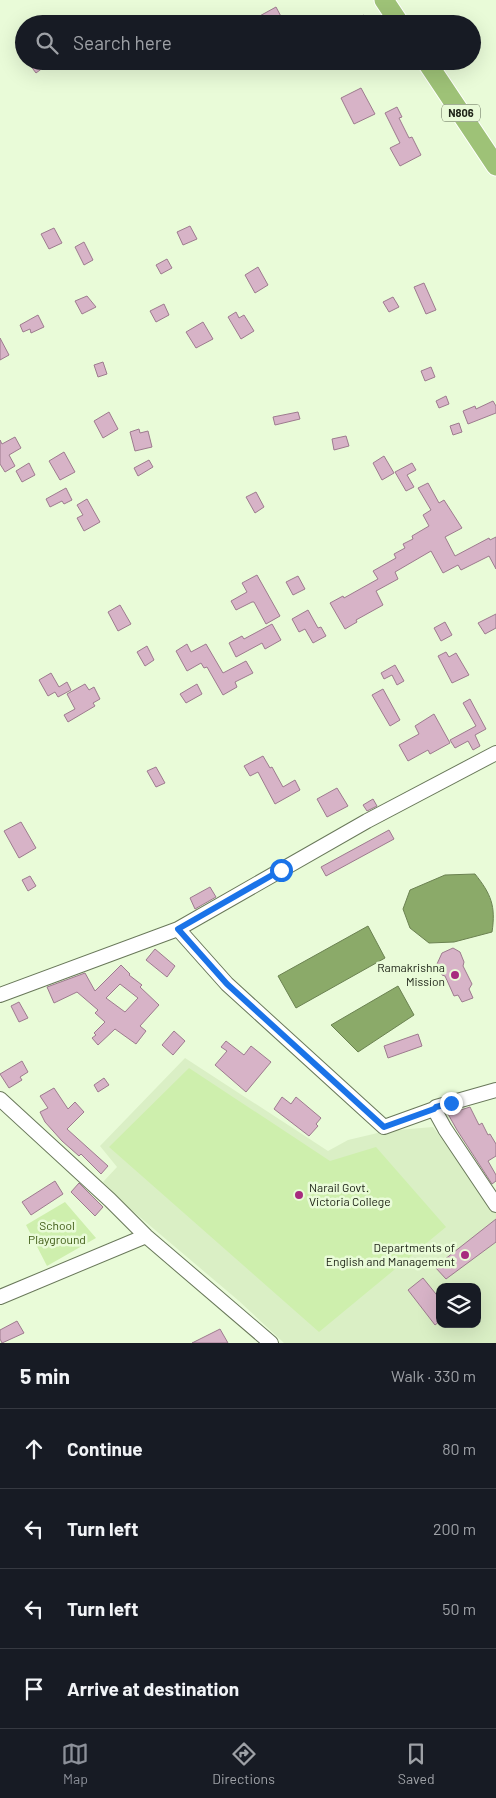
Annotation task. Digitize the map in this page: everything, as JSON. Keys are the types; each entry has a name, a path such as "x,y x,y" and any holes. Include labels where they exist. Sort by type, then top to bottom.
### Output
{"highway":[{"path":"384,0 394,15"},
{"name":"N806","path":"432,70 496,166"}],"street":[{"path":"0,995 178,929 367,821 496,753"},
{"path":"178,929 227,984 384,1127 436,1107 496,1090"},
{"path":"0,1099 110,1200 146,1236 271,1343"},
{"path":"434,1109 496,1205"},
{"path":"0,1297 146,1236"}],"shaded area":[{"path":"475,874 485,888 493,907 492,932 454,942 429,943 410,928 403,909 410,890 445,875"},
{"path":"368,926 385,958 296,1008 278,976"},
{"path":"398,986 414,1015 358,1052 331,1025"},
{"name":"Narail Govt. Victoria College","path":"185,1058 328,1151 348,1140 386,1131 433,1127 496,1213 496,1343 284,1343 239,1301 128,1207 103,1182 117,1167 100,1146"}],"green space":[{"path":"189,1068 330,1161 376,1147 446,1227 319,1332 109,1147"},
{"name":"School Playground","path":"65,1202 96,1238 47,1266 26,1225"}],"building":[{"path":"276,7 280,15 261,15"},
{"path":"361,88 375,114 354,124 341,98"},
{"path":"397,107 402,117 399,118 409,138 412,137 421,155 400,166 390,148 400,143 385,113"},
{"path":"190,226 197,239 183,245 177,232"},
{"path":"54,228 62,243 49,249 41,234"},
{"path":"84,242 93,260 84,265 75,247"},
{"path":"167,259 172,268 161,274 156,265"},
{"path":"258,267 268,285 255,293 245,275"},
{"path":"424,283 436,310 426,314 414,287"},
{"path":"87,296 96,307 82,314 75,301"},
{"path":"393,297 399,307 389,312 383,302"},
{"path":"164,304 169,315 156,322 150,311"},
{"path":"236,312 239,318 244,315 254,331 241,339 228,317"},
{"path":"38,315 44,327 31,333 30,329 23,332 20,325"},
{"path":"203,322 213,339 196,348 186,332"},
{"path":"0,338 9,355 0,360"},
{"path":"103,362 107,374 98,377 94,365"},
{"path":"431,367 435,377 425,381 421,371"},
{"path":"446,396 449,404 439,408 436,401"},
{"path":"493,401 496,406 496,413 468,424 463,411 475,406 476,409"},
{"path":"109,412 118,429 103,438 94,421"},
{"path":"298,412 300,419 275,425 273,417"},
{"path":"459,423 462,432 453,435 450,426"},
{"path":"139,429 140,433 148,431 152,447 135,451 130,432"},
{"path":"346,436 349,446 334,450 332,439"},
{"path":"15,437 21,448 9,455 15,466 5,472 0,464 0,440 2,444"},
{"path":"64,452 75,472 60,480 49,461"},
{"path":"384,456 394,473 382,480 373,463"},
{"path":"149,460 153,467 138,476 134,468"},
{"path":"29,463 35,475 22,482 16,471"},
{"path":"412,463 416,470 407,475 414,487 406,491 395,472"},
{"path":"428,483 439,503 444,500 462,528 445,537 455,556 489,538 490,540 496,537 496,569 489,556 461,570 458,565 443,573 431,551 395,572 398,579 376,591 383,605 356,620 357,622 345,629 330,603 343,596 344,598 378,579 373,571 396,558 394,554 405,548 403,544 413,539 412,536 429,526 423,515 431,510 418,488"},
{"path":"66,488 72,500 64,504 62,501 50,507 46,499"},
{"path":"256,492 264,507 255,513 246,497"},
{"path":"87,499 100,522 84,531 77,518 83,515 77,505"},
{"path":"257,575 280,616 266,624 254,602 236,610 231,601 247,592 242,583"},
{"path":"298,576 305,589 293,595 286,582"},
{"path":"120,605 131,624 118,631 108,612"},
{"path":"308,610 318,628 321,627 326,636 313,643 305,629 299,632 292,619"},
{"path":"496,614 496,628 485,634 478,623"},
{"path":"445,622 452,635 441,641 434,628"},
{"path":"272,624 281,640 265,649 262,643 236,657 229,643 242,636 244,639"},
{"path":"187,644 191,652 206,644 223,673 246,661 253,673 235,682 237,687 223,695 207,667 204,668 201,663 187,671 176,651"},
{"path":"147,646 154,660 145,666 137,652"},
{"path":"446,652 449,657 456,653 469,675 452,683 438,656"},
{"path":"395,665 404,681 397,685 392,675 384,679 381,673"},
{"path":"51,673 59,687 67,682 71,690 58,697 55,692 48,696 39,680"},
{"path":"85,684 89,690 94,687 100,699 93,703 95,706 68,722 64,715 75,709 67,694"},
{"path":"197,684 202,694 186,703 180,694"},
{"path":"383,689 400,720 390,726 372,695"},
{"path":"470,699 486,729 475,735 480,746 473,750 468,741 455,748 450,740 476,726 463,703"},
{"path":"434,714 450,743 430,754 428,750 408,761 399,745 419,734 415,726"},
{"path":"263,756 270,768 272,767 283,787 295,780 300,790 275,804 258,772 250,776 244,766"},
{"path":"156,767 165,783 156,787 147,771"},
{"path":"337,788 348,806 327,817 317,799"},
{"path":"373,799 377,806 367,811 363,805"},
{"path":"21,822 36,848 19,858 4,831"},
{"path":"389,830 394,839 326,876 321,867"},
{"path":"30,876 36,886 28,891 22,880"},
{"path":"210,887 216,897 195,909 190,898"},
{"name":"Ramakrishna Mission","path":"453,948 460,952 464,962 463,966 472,984 469,989 473,998 462,1002 458,995 454,996 437,964 442,953"},
{"path":"155,949 175,966 167,977 146,960"},
{"path":"121,965 159,1005 140,1026 146,1031 136,1044 115,1029 98,1045 92,1038 96,1035 94,1033 105,1022 95,1013 98,1010 77,992 54,1003 47,987 85,973 95,991","holes":["120,984 138,998 125,1012 106,998"]},
{"path":"19,1002 28,1018 19,1022 11,1006"},
{"path":"174,1031 185,1041 173,1055 162,1045"},
{"path":"418,1034 422,1046 388,1058 384,1046"},
{"path":"226,1041 244,1055 251,1046 271,1062 246,1092 215,1065 227,1051 221,1047"},
{"path":"22,1061 28,1072 20,1077 22,1080 9,1088 0,1074"},
{"path":"104,1078 109,1085 98,1092 94,1085"},
{"path":"54,1088 68,1109 75,1102 84,1112 67,1129 108,1166 101,1174 81,1154 79,1156 62,1141 45,1122 40,1112 48,1108 40,1096"},
{"path":"282,1097 291,1104 296,1097 321,1118 316,1124 318,1126 309,1136 274,1109"},
{"path":"470,1107 479,1125 482,1123 488,1135 490,1134 496,1144 496,1156 488,1161 496,1175 496,1181 492,1184 448,1114"},
{"path":"55,1181 63,1194 31,1215 22,1202"},
{"path":"79,1183 103,1207 95,1216 71,1192"},
{"name":"Departments of English and Management","path":"496,1219 496,1242 446,1279 435,1267"},
{"path":"423,1278 436,1294 435,1325 408,1290"},
{"path":"17,1321 24,1333 2,1343 0,1330"},
{"path":"220,1329 228,1343 192,1343"}],"place":[{"name":"Ramakrishna Mission","path":"455,975"},
{"name":"Narail Govt. Victoria College","path":"299,1195"},
{"name":"Departments of English and Management","path":"465,1255"}],"route":[{"path":"281,870 178,929 227,984 384,1127 451,1103"}]}
